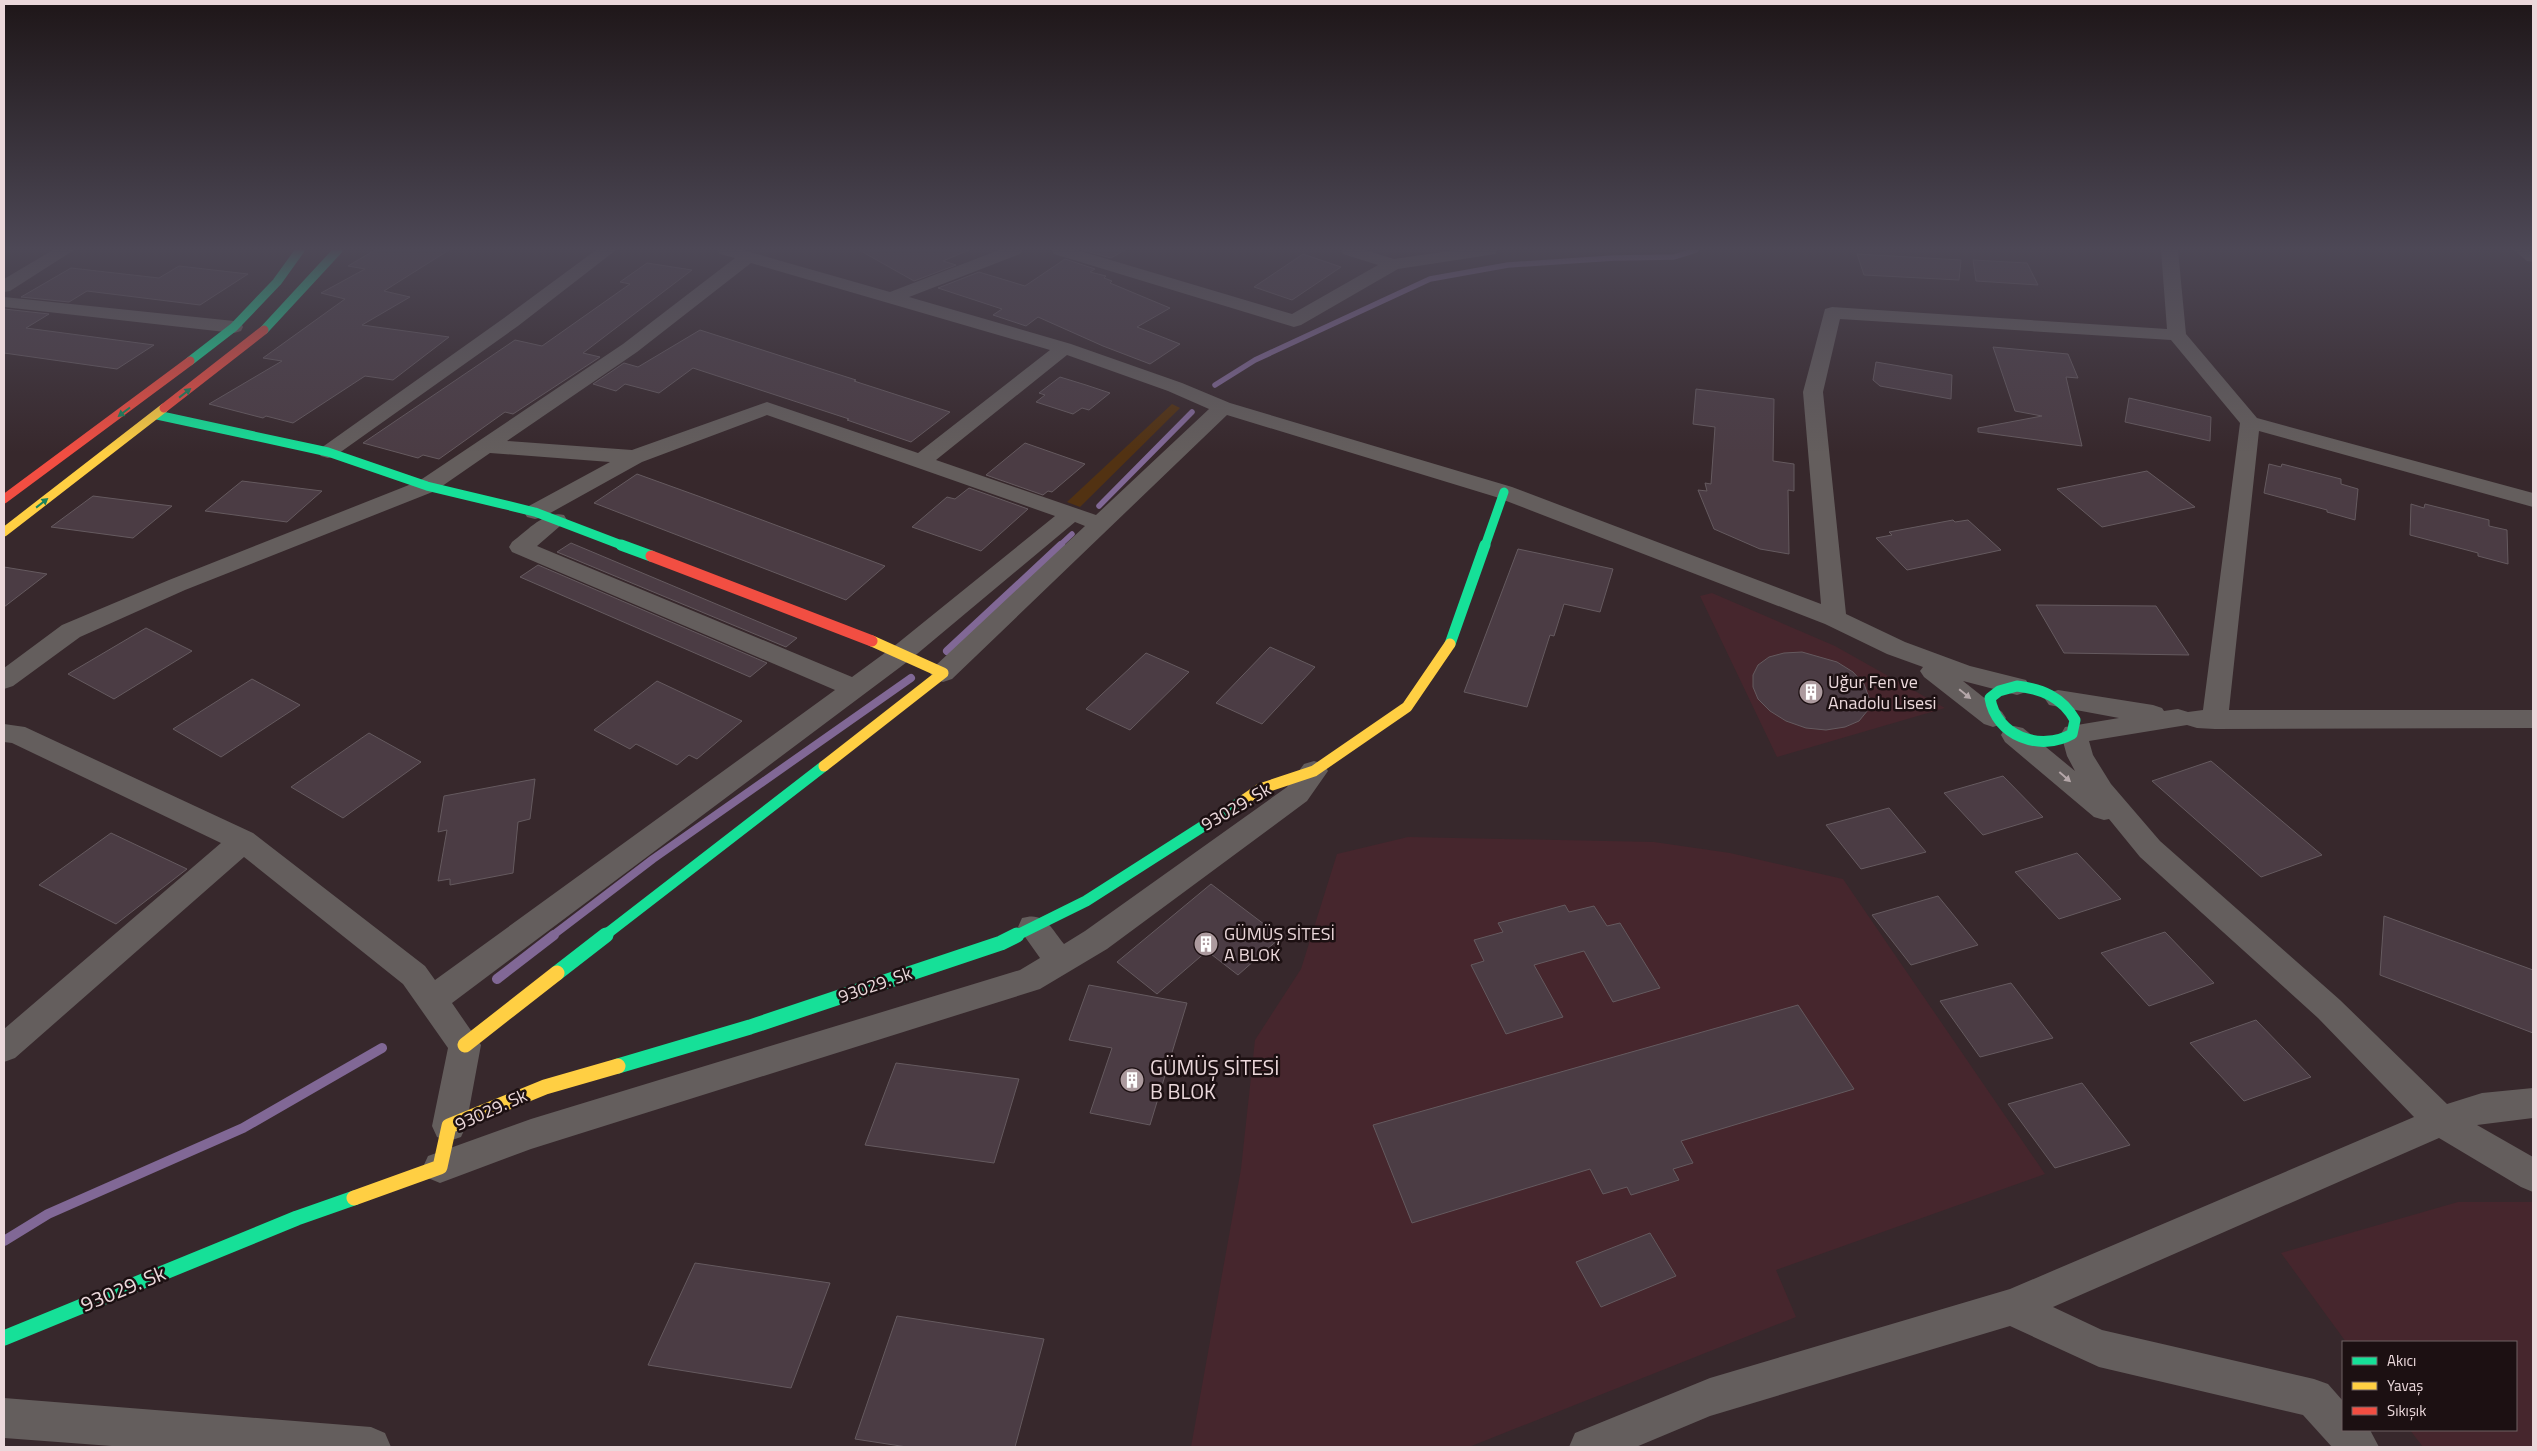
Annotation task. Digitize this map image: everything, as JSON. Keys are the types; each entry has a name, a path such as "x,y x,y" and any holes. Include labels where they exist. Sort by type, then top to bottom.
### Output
{"street":[{"path":"149,318 234,327"},
{"path":"4,499 125,411 234,327 243,318"},
{"path":"4,532 266,329 276,318"},
{"path":"328,452 517,318"},
{"path":"4,680 72,631 177,585 428,486 630,348 669,318"},
{"path":"959,318 1064,348 1175,387 1223,407 1504,492 1834,618 1896,648 1964,673 2031,688 2058,699 2178,718 2215,720 2533,719"},
{"path":"1283,318 1294,321 1300,318"},
{"path":"1831,318 1813,392 1834,618"},
{"path":"1906,318 2177,335"},
{"path":"2175,318 2177,335 2250,422 2532,505"},
{"path":"920,462 1064,348"},
{"path":"449,1126 464,1044 943,673 1223,407"},
{"path":"855,688 520,548 546,516 634,457 767,408 1101,524"},
{"path":"156,415 328,452 428,486 546,516 902,653 943,673"},
{"path":"2215,720 2250,422"},
{"path":"486,446 634,457"},
{"name":"93029. Sk","path":"440,1167 449,1126 545,1087 750,1027 1001,943 1086,901 1260,789 1314,771 1407,707 1454,639 1504,492"},
{"path":"432,1000 902,653 1071,514"},
{"path":"1896,648 1940,675 2150,849 2329,1009 2441,1121 2533,1176"},
{"path":"1993,718 1989,708 1989,700 1995,692 2016,686"},
{"path":"2058,699 2074,716 2076,725 2074,734 2080,756 2101,791 2150,849"},
{"path":"2014,735 2043,743 2056,743 2067,740 2074,734 2178,718"},
{"path":"4,733 16,734 243,841 414,975 464,1044"},
{"name":"93029. Sk","path":"4,1338 297,1218 531,1134 1029,980 1096,940 1297,794 1314,771"},
{"path":"4,1048 243,841"},
{"path":"1033,927 1060,961"},
{"path":"750,1027 755,1064"},
{"path":"1589,1447 1710,1397 2011,1307 2441,1121 2482,1108 2533,1103"},
{"path":"2011,1307 2099,1348 2314,1398 2342,1428"},
{"path":"4,1418 352,1447"},
{"path":"2344,1431 2359,1447"}],"shaded area":[{"path":"1172,404 1180,408 1080,507 1067,502"},
{"path":"1712,593 1835,646 1945,708 1777,757 1700,596"},
{"path":"1408,837 1654,842 1730,853 1843,879 2045,1174 1776,1270 1796,1317 1469,1447 1191,1447 1241,1169 1255,1040 1301,969 1337,854"},
{"path":"2458,1202 2533,1202 2533,1447 2423,1447 2411,1431 2517,1431 2517,1341 2345,1341 2281,1253"}],"building":[{"path":"4,318 43,318 26,328 154,345 117,369 4,353"},
{"path":"319,318 374,318 362,325 449,337 393,380 365,376 293,423 266,416 263,418 209,404 282,361 263,358"},
{"path":"582,318 629,318 583,353 600,357 513,414 505,412 439,459 423,455 418,458 363,443 515,340 542,346"},
{"path":"1001,318 1037,318 1026,326"},
{"path":"1040,318 1153,318 1137,327 1180,344 1150,364 1103,346"},
{"path":"700,330 950,412 911,442 847,420 849,419 693,368 659,393 625,384 616,391 593,384 624,363 638,367"},
{"path":"1993,347 2068,354 2078,378 2066,377 2082,446 1978,432 1978,428 2042,416 2015,411"},
{"path":"1876,362 1952,375 1951,399 1880,386 1873,380"},
{"path":"1060,377 1110,393 1089,410 1082,408 1073,414 1036,402 1045,395 1039,393"},
{"path":"1696,389 1774,399 1773,461 1794,464 1794,491 1788,490 1789,554 1760,549 1714,529 1698,490 1707,491 1705,483 1711,484 1715,427 1693,424"},
{"path":"2129,398 2211,417 2210,441 2125,422"},
{"path":"1025,443 1085,464 1052,492 1048,491 1043,495 986,475"},
{"path":"2269,464 2281,467 2282,464 2341,479 2341,484 2358,489 2355,520 2327,512 2327,510 2264,493"},
{"path":"2147,471 2195,507 2102,527 2057,489"},
{"path":"637,474 885,566 846,600 594,503"},
{"path":"242,481 322,491 287,522 205,511"},
{"path":"969,488 1028,509 981,551 912,527 947,497 955,499"},
{"path":"93,496 172,506 133,538 51,527"},
{"path":"2411,504 2424,508 2425,504 2489,520 2489,526 2507,530 2508,564 2478,556 2478,553 2410,535"},
{"path":"1953,520 1955,522 1968,520 2001,550 1907,570 1876,538 1892,535 1889,532"},
{"path":"571,543 797,638 786,647 557,552"},
{"path":"1518,549 1613,569 1600,612 1564,604 1554,636 1550,635 1527,707 1464,692"},
{"path":"538,565 767,663 750,677 520,577"},
{"path":"4,567 47,574 4,607"},
{"path":"2036,605 2156,606 2189,655 2064,653"},
{"path":"146,628 192,651 114,699 68,674"},
{"path":"1270,647 1315,667 1262,724 1216,703"},
{"name":"Uğur Fen ve Anadolu Lisesi","path":"1802,652 1837,662 1853,672 1864,684 1869,698 1868,710 1859,721 1845,727 1826,730 1806,728 1786,721 1770,711 1758,699 1753,687 1753,675 1758,665 1769,657 1784,653"},
{"path":"1146,653 1189,672 1130,730 1086,709"},
{"path":"252,679 300,705 221,757 173,729"},
{"path":"657,681 742,721 697,759 689,755 677,765 636,744 630,749 594,730"},
{"path":"369,733 421,762 343,818 291,787"},
{"path":"2211,761 2322,855 2261,877 2152,781"},
{"path":"2003,776 2043,817 1983,835 1944,793"},
{"path":"535,779 530,819 518,822 513,873 450,885 450,879 438,881 447,830 438,832 444,796"},
{"path":"1889,808 1926,852 1861,869 1826,825"},
{"path":"111,833 187,869 116,924 39,885"},
{"path":"2077,853 2121,899 2059,919 2015,872"},
{"name":"GÜMÜŞ SİTESİ A BLOK","path":"1211,884 1281,937 1238,975 1207,951 1157,994 1117,962"},
{"path":"1938,896 1978,945 1911,965 1872,915"},
{"path":"1565,905 1569,912 1594,906 1607,926 1620,923 1660,988 1613,1002 1584,951 1534,965 1563,1017 1506,1034 1471,965 1484,961 1474,940 1503,932 1498,923"},
{"path":"2384,916 2533,970 2533,1033 2380,975"},
{"path":"2165,932 2214,983 2149,1006 2101,953"},
{"path":"2011,983 2053,1038 1980,1057 1940,1001"},
{"name":"GÜMÜŞ SİTESİ B BLOK","path":"1089,985 1187,1003 1150,1125 1090,1113 1112,1048 1069,1040"},
{"path":"1798,1005 1854,1089 1681,1141 1693,1163 1673,1169 1679,1180 1631,1195 1627,1187 1603,1194 1590,1169 1412,1223 1373,1125"},
{"path":"2256,1020 2311,1077 2244,1101 2190,1043"},
{"path":"896,1063 1019,1079 994,1163 865,1145"},
{"path":"2082,1083 2130,1145 2055,1168 2008,1104"},
{"path":"1650,1233 1676,1276 1601,1307 1576,1262"},
{"path":"695,1263 830,1283 791,1388 648,1365"},
{"path":"897,1316 1044,1339 1015,1447 907,1447 855,1439"}],"waterway":[{"path":"1215,385 1255,360 1346,318"},
{"path":"1099,506 1192,412"},
{"path":"1059,546 1072,534"},
{"path":"947,651 1061,545"},
{"path":"552,936 653,859 911,678"},
{"path":"497,979 554,935"},
{"path":"4,1241 48,1214 243,1128 382,1048"}],"traffic: fast":[{"path":"190,361 234,327 243,318"},
{"path":"264,330 275,318"},
{"path":"157,415 328,452 427,486 535,512 651,556"},
{"path":"1450,644 1504,492"},
{"path":"2017,686 2035,689 2051,695 2065,705 2075,720 2072,734 2061,740 2048,742 2035,741 2008,731 1998,722 1992,711 1990,698 1999,691 2017,686"},
{"path":"557,973 824,766"},
{"path":"618,1066 750,1027 1001,943 1086,901 1244,800"},
{"path":"4,1338 297,1218 354,1198"}],"traffic: slow":[{"path":"4,532 164,408"},
{"path":"824,766 943,673 872,641"},
{"path":"1244,800 1260,789 1314,771 1407,707 1450,644"},
{"path":"465,1045 557,973"},
{"path":"354,1198 440,1167 449,1126 545,1087 618,1066"}],"traffic: jam":[{"path":"164,408 264,330"},
{"path":"4,499 190,361"},
{"path":"651,556 872,641"}],"place":[{"name":"Uğur Fen ve Anadolu Lisesi","path":"1811,692"},
{"name":"GÜMÜŞ SİTESİ A BLOK","path":"1206,944"},
{"name":"GÜMÜŞ SİTESİ B BLOK","path":"1132,1080"}]}
